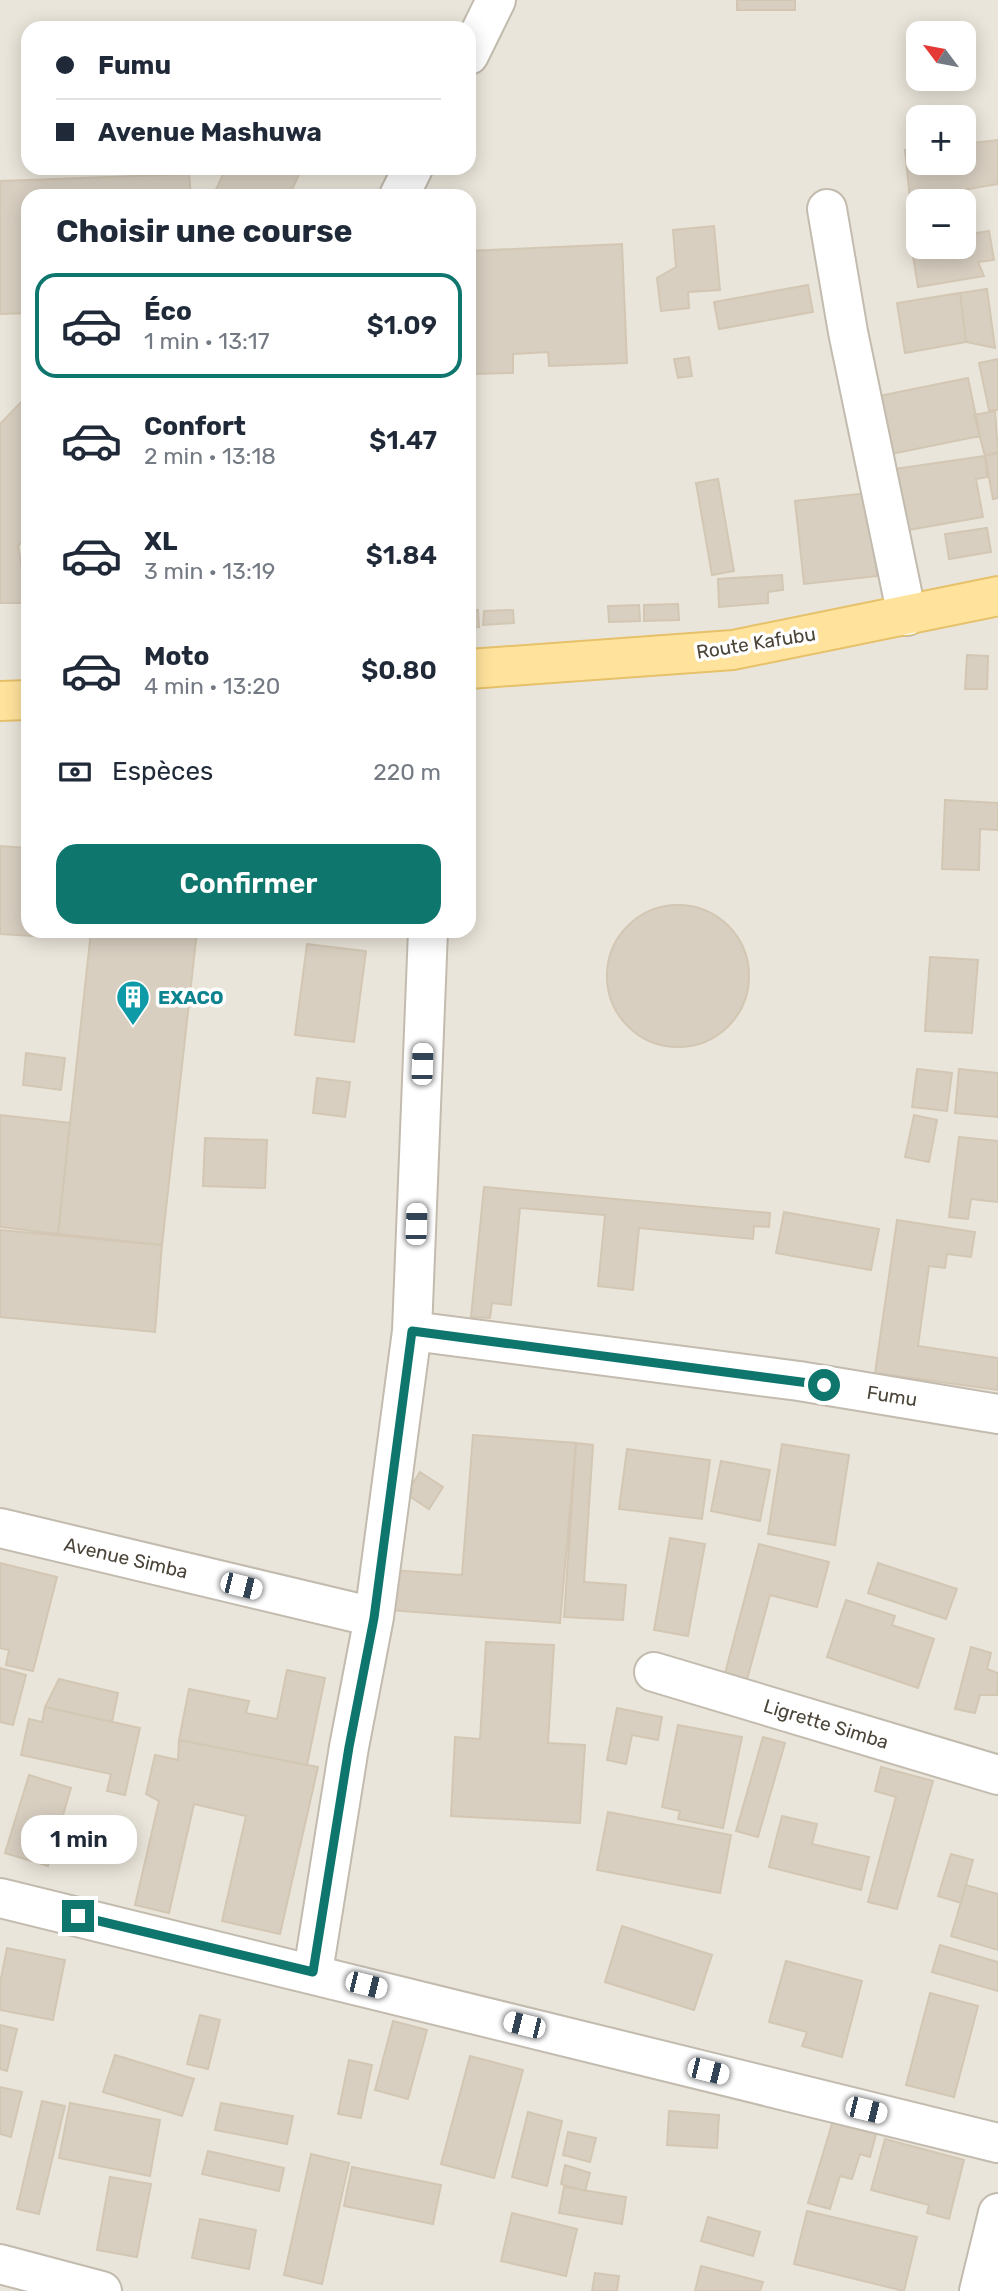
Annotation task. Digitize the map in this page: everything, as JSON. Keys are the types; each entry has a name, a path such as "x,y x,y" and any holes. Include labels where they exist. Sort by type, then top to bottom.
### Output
{"main road":[{"name":"Route Kafubu","path":"476,668 733,650 998,596"},
{"path":"0,701 21,700"}],"street":[{"path":"476,41 496,0"},
{"path":"828,209 848,332 907,616"},
{"path":"313,1972 349,1747 374,1618 412,1331 428,938"},
{"name":"Fumu","path":"412,1331 799,1381 998,1414"},
{"name":"Avenue Simba","path":"0,1528 374,1618"},
{"name":"Ligrette Simba","path":"654,1672 998,1775"},
{"path":"0,1898 313,1972 998,2143"},
{"path":"979,2291 998,2213"},
{"path":"0,2264 102,2291"}],"shaded area":[{"path":"0,0 998,0 998,2291 0,2291"}],"building":[{"path":"737,0 795,0 795,10 737,10"},
{"path":"998,140 998,184 969,189 909,189 908,175 976,175 976,143"},
{"path":"189,175 190,189 21,189 21,313 0,314 0,181"},
{"path":"223,175 299,175 292,189 216,189"},
{"path":"714,226 720,290 688,292 689,308 661,311 657,278 676,267 673,230"},
{"path":"989,231 994,260 978,262 984,276 918,287 913,259 976,259 976,233"},
{"path":"622,244 627,363 549,366 548,352 513,354 513,373 476,374 476,251"},
{"path":"808,285 813,312 719,329 714,302"},
{"path":"987,289 995,348 966,342 960,293"},
{"path":"960,293 966,342 905,353 897,303"},
{"path":"689,357 692,376 678,378 674,359"},
{"path":"998,359 998,410 989,410 979,363"},
{"path":"968,378 980,436 886,455 874,397"},
{"path":"21,402 21,543 18,546 21,603 0,603 0,424"},
{"path":"995,411 998,452 985,456 974,415"},
{"path":"998,453 998,498 993,499 985,456"},
{"path":"985,456 987,477 976,479 983,517 897,532 887,470"},
{"path":"718,479 734,571 712,575 696,483"},
{"path":"868,493 877,576 804,584 795,501"},
{"path":"987,528 991,552 949,559 945,534"},
{"path":"782,575 783,590 768,592 768,603 719,607 718,579"},
{"path":"678,604 679,620 644,621 644,605"},
{"path":"639,605 640,621 609,622 608,606"},
{"path":"476,610 478,610 479,627 476,627"},
{"path":"513,610 514,623 483,625 484,611"},
{"path":"967,655 988,656 987,689 965,689"},
{"path":"945,800 998,803 998,830 980,829 979,870 942,869"},
{"path":"0,846 21,848 21,935 0,934"},
{"path":"678,905 705,910 728,926 744,949 749,976 744,1003 728,1026 705,1042 678,1047 651,1042 628,1026 612,1003 607,976 612,949 628,926 651,910"},
{"name":"EXACO","path":"90,938 196,938 162,1245 58,1234"},
{"path":"307,944 366,951 354,1042 295,1035"},
{"path":"930,957 978,960 972,1033 925,1031"},
{"path":"26,1053 65,1058 61,1090 23,1085"},
{"path":"917,1069 952,1073 947,1111 912,1107"},
{"path":"959,1069 998,1073 998,1117 955,1113"},
{"path":"317,1078 350,1082 345,1117 313,1113"},
{"path":"0,1115 70,1123 58,1234 0,1227"},
{"path":"914,1115 937,1120 929,1162 905,1157"},
{"path":"959,1137 998,1141 998,1202 971,1199 968,1219 949,1217"},
{"path":"205,1138 267,1140 265,1188 203,1186"},
{"path":"484,1187 770,1213 769,1227 754,1226 753,1239 639,1228 633,1290 598,1286 605,1215 520,1208 511,1305 492,1303 490,1318 471,1317"},
{"path":"784,1212 879,1229 871,1270 776,1253"},
{"path":"897,1220 975,1232 971,1257 947,1254 945,1268 929,1266 918,1346 998,1358 998,1390 875,1373"},
{"path":"0,1230 162,1245 155,1332 0,1317"},
{"path":"473,1435 576,1443 560,1623 390,1610 392,1570 462,1575"},
{"path":"576,1443 593,1445 584,1582 626,1585 623,1620 564,1617"},
{"path":"782,1444 849,1455 835,1545 768,1534"},
{"path":"627,1449 710,1460 702,1519 619,1509"},
{"path":"721,1461 770,1470 760,1521 711,1511"},
{"path":"420,1472 443,1487 429,1509 406,1494"},
{"path":"670,1538 705,1544 688,1636 654,1630"},
{"path":"759,1544 829,1562 817,1607 770,1595 746,1683 724,1677"},
{"path":"0,1563 57,1577 33,1671 6,1665 9,1650 0,1648"},
{"path":"878,1563 957,1589 946,1619 868,1593"},
{"path":"846,1600 895,1616 892,1625 934,1639 918,1688 827,1657"},
{"path":"486,1642 554,1645 548,1743 585,1745 580,1823 451,1816 455,1737 480,1739"},
{"path":"971,1647 991,1653 987,1669 998,1673 997,1695 980,1695 975,1713 955,1709"},
{"path":"0,1668 26,1675 13,1725 0,1722"},
{"path":"287,1670 325,1678 307,1765 179,1740 189,1689 249,1701 246,1713 277,1719"},
{"path":"59,1679 118,1693 112,1722 45,1707"},
{"path":"45,1707 140,1728 125,1795 107,1791 111,1774 21,1755 29,1719 42,1722"},
{"path":"617,1708 662,1717 658,1740 632,1735 626,1764 607,1760"},
{"path":"678,1725 742,1737 723,1828 678,1819 680,1811 662,1807"},
{"path":"763,1737 785,1743 758,1837 736,1831"},
{"path":"179,1740 318,1767 280,1934 222,1921 246,1816 194,1804 169,1913 135,1905 159,1801 146,1794 155,1755 178,1760"},
{"path":"881,1767 933,1781 897,1909 868,1902 896,1797 875,1791"},
{"path":"29,1775 71,1788 48,1866 5,1853"},
{"path":"608,1812 731,1835 720,1893 597,1870"},
{"path":"782,1816 817,1824 812,1844 869,1857 861,1890 769,1867"},
{"path":"951,1854 973,1860 961,1903 938,1896"},
{"path":"966,1885 998,1894 998,1950 951,1936"},
{"path":"622,1926 712,1955 694,2010 605,1982"},
{"path":"940,1945 998,1962 998,1991 932,1972"},
{"path":"7,1948 65,1960 53,2020 0,2010 0,1983"},
{"path":"786,1961 862,1981 842,2057 802,2046 807,2032 769,2022"},
{"path":"930,1993 978,2006 954,2097 906,2085"},
{"path":"200,2015 220,2020 208,2069 187,2064"},
{"path":"393,2021 427,2030 408,2099 375,2090"},
{"path":"0,2025 17,2029 7,2071 0,2069"},
{"path":"115,2055 194,2079 182,2116 103,2092"},
{"path":"470,2056 523,2070 494,2178 441,2164"},
{"path":"349,2060 372,2065 361,2118 338,2114"},
{"path":"0,2087 22,2092 11,2137 0,2134"},
{"path":"42,2101 65,2106 39,2214 17,2209"},
{"path":"70,2103 160,2120 150,2176 59,2158"},
{"path":"221,2103 293,2116 287,2144 215,2130"},
{"path":"669,2111 719,2115 717,2148 667,2145"},
{"path":"528,2112 562,2121 547,2186 512,2177"},
{"path":"835,2114 878,2127 870,2157 860,2154 852,2179 840,2176 830,2209 808,2203"},
{"path":"568,2132 596,2138 590,2162 563,2155"},
{"path":"885,2139 964,2160 949,2219 927,2213 929,2205 871,2190"},
{"path":"208,2151 284,2168 279,2191 202,2174"},
{"path":"311,2154 349,2163 322,2284 284,2275"},
{"path":"565,2165 590,2173 585,2191 561,2184"},
{"path":"352,2167 441,2185 433,2224 344,2206"},
{"path":"110,2177 151,2184 137,2257 97,2250"},
{"path":"564,2187 626,2197 622,2224 559,2213"},
{"path":"807,2211 917,2237 904,2291 794,2264"},
{"path":"512,2213 577,2229 566,2276 501,2261"},
{"path":"708,2217 760,2232 753,2256 701,2241"},
{"path":"200,2219 256,2230 249,2269 192,2258"},
{"path":"701,2266 763,2282 760,2291 695,2291"},
{"path":"595,2273 619,2276 617,2291 592,2291"}],"place":[{"name":"EXACO","path":"133,1027"}],"route":[{"path":"78,1916 313,1972 349,1747 374,1618 412,1331 824,1385"}]}
